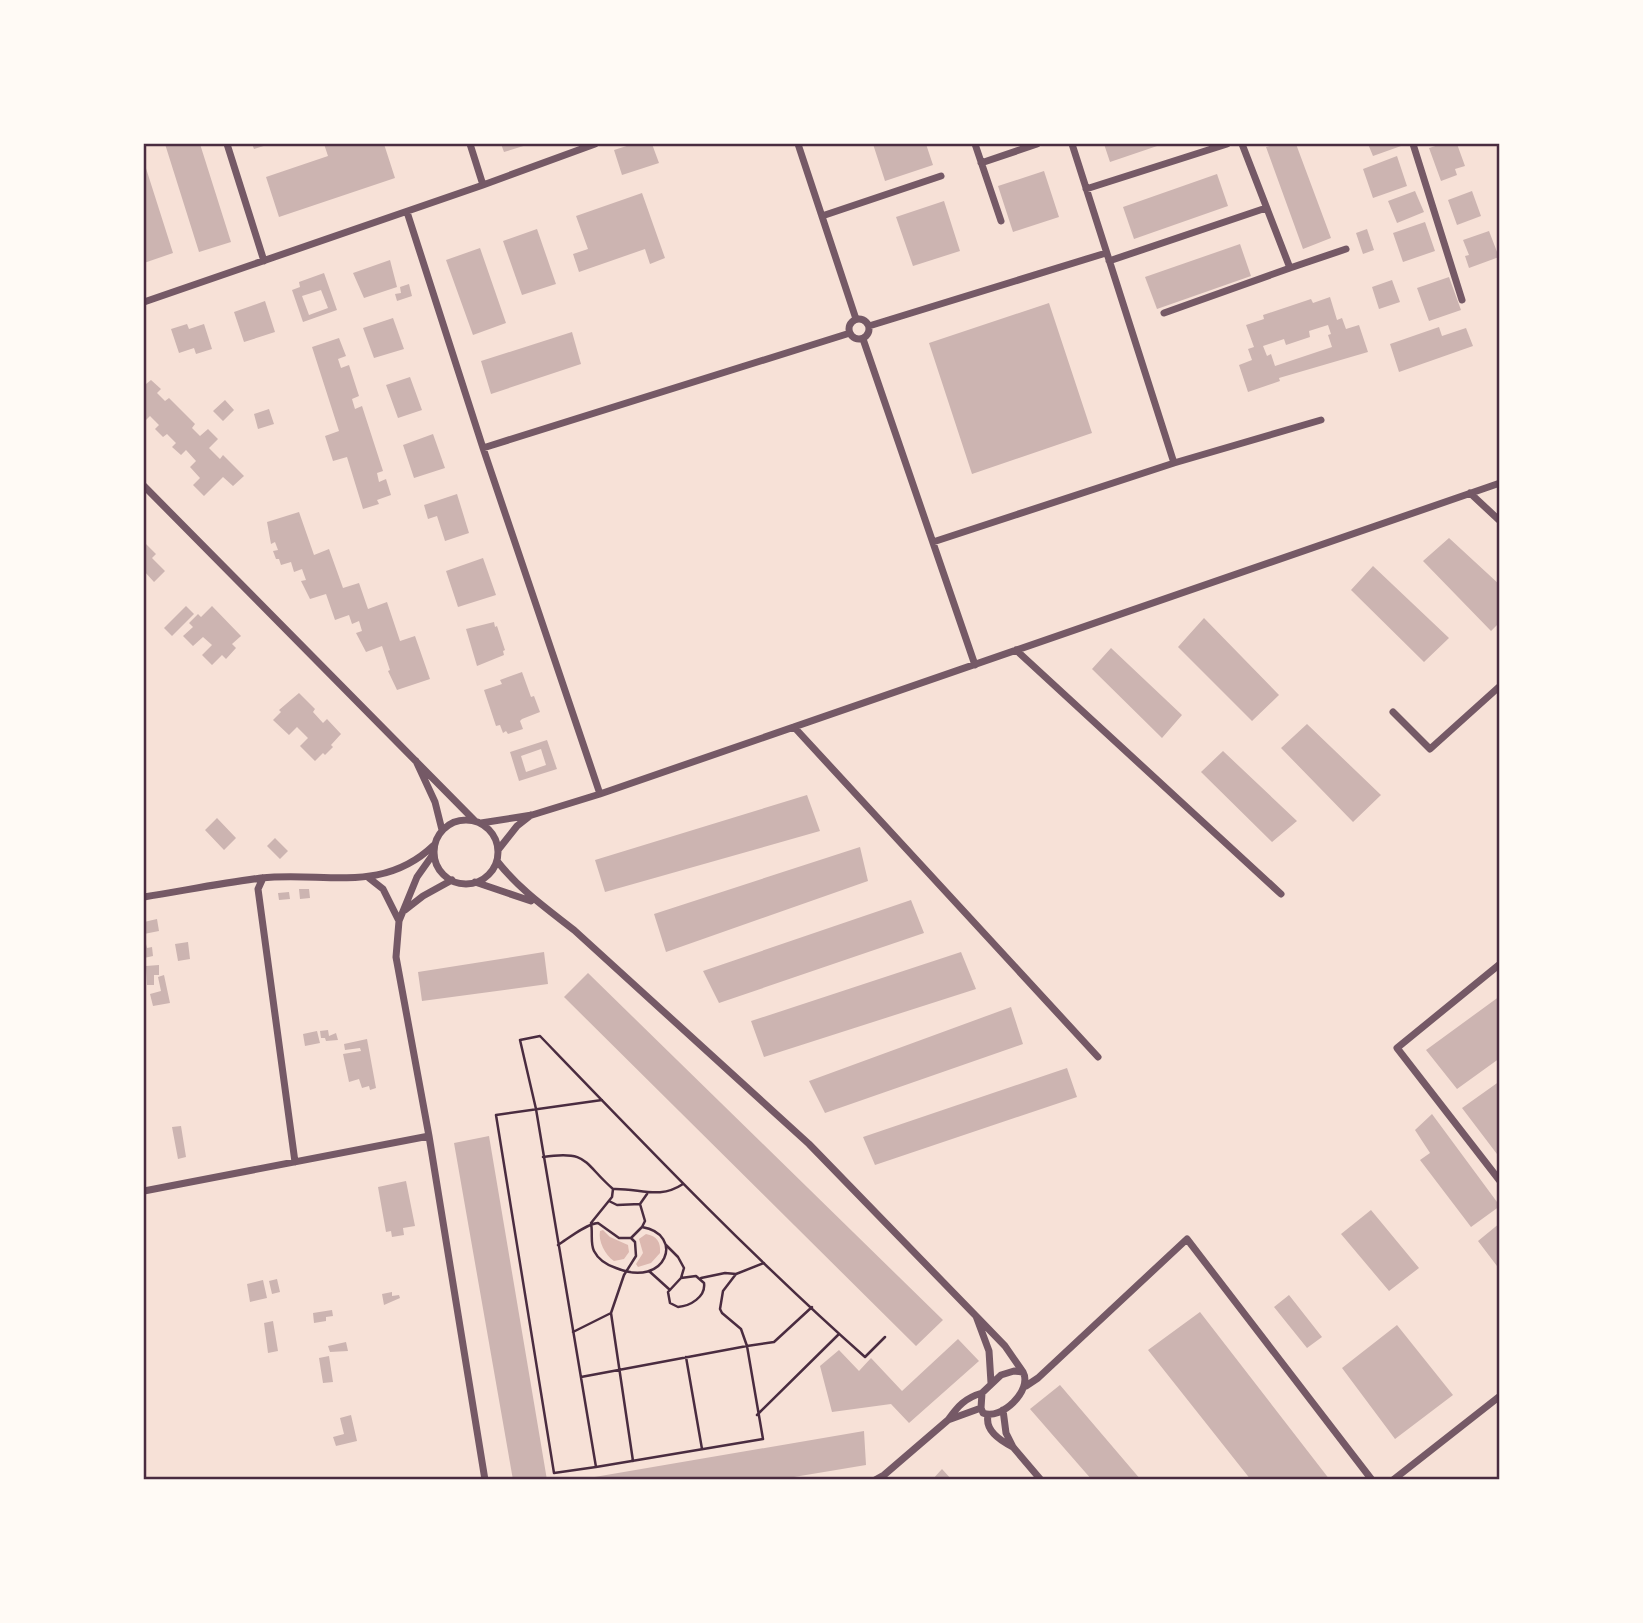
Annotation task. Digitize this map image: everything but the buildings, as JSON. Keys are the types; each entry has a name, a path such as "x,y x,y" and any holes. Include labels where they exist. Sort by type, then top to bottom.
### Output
{"street":[{"path":"227,144 264,261"},
{"path":"470,144 483,185"},
{"path":"144,302 595,144"},
{"path":"797,144 856,319"},
{"path":"975,144 1001,220"},
{"path":"981,163 1037,144"},
{"path":"1072,144 1174,463"},
{"path":"1087,189 1227,144"},
{"path":"1242,144 1290,268"},
{"path":"1413,144 1462,300"},
{"path":"822,216 941,176"},
{"path":"869,326 1266,208"},
{"path":"407,212 483,448 600,794"},
{"path":"1164,313 1346,249"},
{"path":"856,319 866,321 869,326 869,332 863,338 856,339 850,333 849,326 856,319"},
{"path":"483,448 850,333"},
{"path":"863,338 975,665"},
{"path":"933,542 1174,463 1321,420"},
{"path":"485,1479 429,1136 396,957 399,921 422,867 442,830 457,821 478,822 532,815 600,794 1500,483"},
{"path":"144,485 478,822 490,830 498,850 497,861 484,878 475,882 459,883 439,869 434,849"},
{"path":"1470,493 1500,521"},
{"path":"1016,650 1281,894"},
{"path":"1393,712 1430,749 1500,686"},
{"path":"794,727 1098,1057"},
{"path":"414,757 435,803 442,830"},
{"path":"498,850 517,826 532,815"},
{"path":"144,897 263,878 369,878 410,865 434,849"},
{"path":"497,861 538,904 574,930 809,1144 1004,1346 1027,1378 1026,1386"},
{"path":"263,878 258,890 295,1162"},
{"path":"369,878 383,889 399,921"},
{"path":"404,911 423,896 452,880"},
{"path":"475,882 538,904"},
{"path":"1500,964 1397,1048 1500,1181"},
{"path":"144,1191 429,1136"},
{"path":"1041,1479 1013,1447 990,1429 986,1422 988,1416 1003,1410 1187,1239 1373,1479"},
{"path":"976,1316 989,1351 991,1383"},
{"path":"875,1479 884,1475 948,1420 968,1396 982,1393 1007,1372 1023,1372"},
{"path":"982,1393 981,1408 988,1416"},
{"path":"1393,1479 1500,1395"},
{"path":"948,1420 981,1408"},
{"path":"1003,1410 1006,1433 1013,1447"}],"path":[{"path":"596,1467 536,1109 520,1040 540,1036 764,1263 864,1357 885,1337"},
{"path":"602,1100 496,1115 554,1473 762,1439 747,1346 741,1329 720,1309 723,1291 736,1274"},
{"path":"543,1157 566,1154 580,1157 613,1189 638,1189 647,1194 673,1191 684,1183"},
{"path":"558,1245 591,1223 608,1201 613,1189"},
{"path":"640,1204 647,1194"},
{"path":"608,1201 617,1205 640,1204"},
{"path":"591,1223 602,1225 619,1238 631,1238 645,1221 640,1204"},
{"path":"591,1223 593,1247 597,1255 612,1267 625,1272 649,1271 664,1262 666,1245"},
{"path":"642,1227 655,1232 678,1257 684,1268 681,1278 670,1290 668,1298 673,1305 688,1305 703,1293 705,1288 701,1278"},
{"path":"631,1238 635,1242 636,1256 625,1272 611,1313 633,1461"},
{"path":"681,1278 691,1275 701,1278 725,1273 736,1274 764,1263"},
{"path":"649,1271 670,1290"},
{"path":"581,1377 774,1342 812,1307"},
{"path":"573,1332 611,1313"},
{"path":"757,1415 839,1334"},
{"path":"686,1357 702,1449"}],"shaded area":[{"path":"603,1230 610,1237 628,1245 629,1252 624,1259 614,1261 608,1255 600,1239 600,1231"},
{"path":"646,1234 658,1240 660,1253 651,1263 638,1267 636,1264 643,1253 639,1239"}]}
